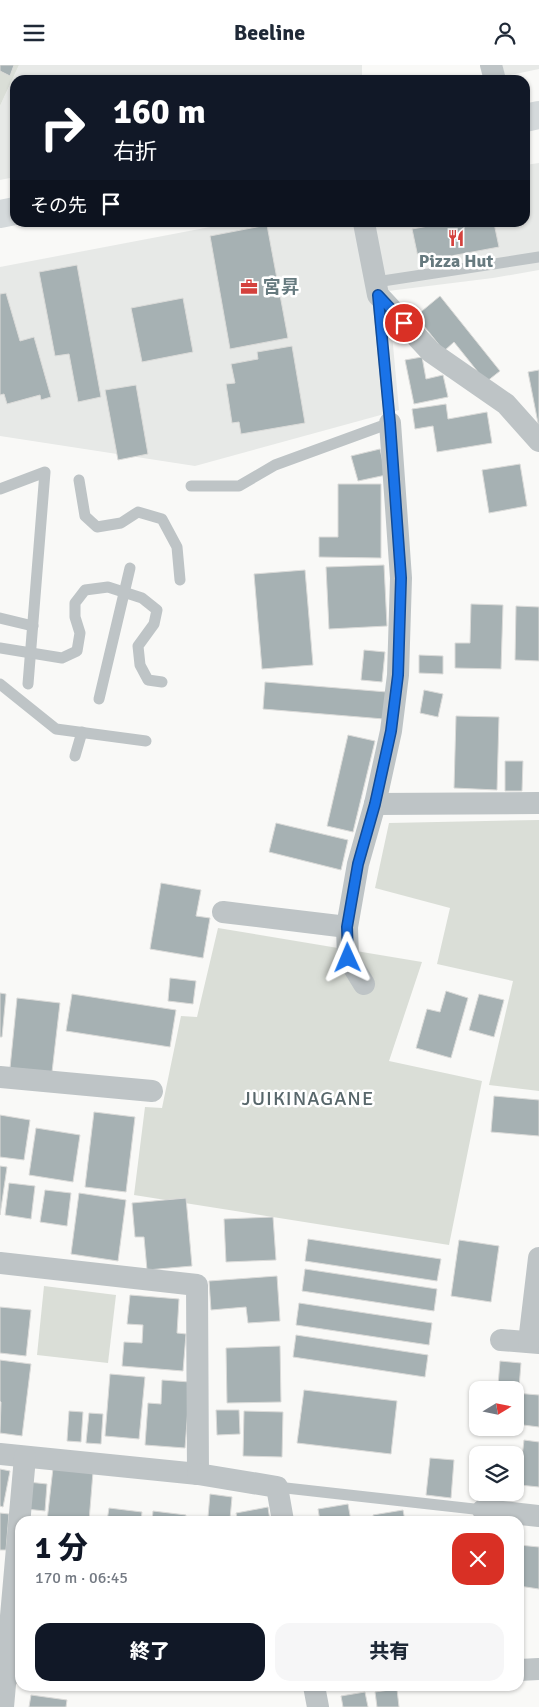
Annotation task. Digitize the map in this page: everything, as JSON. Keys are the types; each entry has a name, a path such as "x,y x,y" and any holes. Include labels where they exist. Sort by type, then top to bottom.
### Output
{"street":[{"path":"365,227 377,289 431,352 506,404 539,441"},
{"path":"364,984 348,958 347,927 358,864 375,804 391,731 398,675 401,578 390,423"},
{"path":"375,804 539,803"},
{"path":"223,913 347,927"},
{"path":"0,1077 152,1091"},
{"path":"501,1339 534,1342 539,1258"},
{"path":"0,1263 198,1285 198,1474"},
{"path":"0,1454 198,1474 277,1487 282,1516"},
{"path":"20,1516 25,1457"},
{"path":"483,1510 539,1516"},
{"path":"3,1707 15,1571"},
{"path":"524,1670 539,1669"},
{"path":"315,1691 318,1707"}],"lane":[{"path":"191,486 239,486 275,465 390,423 377,289 539,257"},
{"path":"0,489 45,473 28,685"},
{"path":"79,480 85,516 97,527 121,523 138,512 162,519 177,547 180,580"},
{"path":"99,699 130,568"},
{"path":"0,648 62,658 77,651 80,633 75,617 75,603 85,590 108,587 142,598 157,610 154,624 138,645 140,665 148,680 162,682"},
{"path":"0,618 33,626"},
{"path":"0,684 56,729 146,741"},
{"path":"75,756 82,732"},
{"path":"277,1487 483,1510"}],"shaded area":[{"path":"0,65 19,65 14,75 10,75 10,84 0,106"},
{"path":"19,65 362,65 362,75 14,75"},
{"path":"502,65 539,65 539,69 505,75"},
{"path":"10,84 10,178 0,180 0,106"},
{"path":"539,163 539,270 493,278 388,291 399,410 195,466 0,436 0,267 210,227 530,227 530,164"},
{"path":"539,820 539,1091 489,1085 513,981 437,964 450,908 375,888 389,823"},
{"path":"218,928 422,962 389,1061 482,1081 449,1245 134,1195 145,1107 162,1108 181,1016 197,1017"},
{"path":"44,1286 116,1295 108,1363 37,1355"}],"building":[{"path":"0,65 14,65 10,76 0,71"},
{"name":"宮昇","path":"257,227 267,227 288,338 230,349 210,236"},
{"name":"Pizza Hut","path":"423,227 495,227 499,247 419,262 412,229"},
{"path":"77,265 101,397 78,402 69,354 55,356 39,272"},
{"path":"6,293 20,341 34,337 51,397 41,400 40,395 7,404 4,394 0,395 0,294"},
{"path":"440,296 500,371 486,382 454,342 444,351 416,316"},
{"path":"183,298 193,352 142,362 131,308"},
{"path":"292,346 305,423 241,434 239,422 232,423 226,384 235,383 231,364 258,359 257,352"},
{"path":"422,357 426,379 443,375 448,397 414,404 405,360"},
{"path":"539,370 539,428 528,372"},
{"path":"136,385 148,454 118,460 105,390"},
{"path":"446,404 448,419 487,412 492,443 437,452 433,426 415,429 412,409"},
{"path":"380,449 386,475 358,481 351,456"},
{"path":"520,464 527,506 489,513 482,470"},
{"path":"338,484 381,484 381,558 319,557 319,537 338,537"},
{"path":"384,565 387,626 329,629 326,567"},
{"path":"305,570 313,665 262,669 254,574"},
{"path":"471,604 503,605 501,669 455,668 455,643 470,643"},
{"path":"516,606 539,607 539,661 515,660"},
{"path":"364,650 385,652 382,682 361,680"},
{"path":"419,655 443,656 443,674 419,673"},
{"path":"265,682 387,692 384,719 263,709"},
{"path":"424,690 443,694 438,717 420,713"},
{"path":"456,716 499,717 497,790 454,788"},
{"path":"348,735 375,741 353,832 327,826"},
{"path":"505,761 523,761 522,791 505,791"},
{"path":"276,823 348,840 341,870 269,852"},
{"path":"161,883 201,890 196,916 210,918 203,958 150,949"},
{"path":"170,978 196,981 193,1004 168,1001"},
{"path":"446,991 468,998 451,1058 416,1048 427,1009 440,1012"},
{"path":"0,993 6,994 2,1037 0,1037"},
{"path":"72,994 176,1010 170,1047 66,1031"},
{"path":"479,994 504,1000 494,1037 469,1030"},
{"path":"17,998 60,1003 52,1072 10,1068"},
{"path":"494,1096 539,1100 539,1136 491,1132"},
{"path":"94,1112 135,1117 126,1192 85,1187"},
{"path":"0,1115 30,1120 24,1160 0,1157"},
{"path":"36,1128 80,1135 73,1182 29,1175"},
{"path":"0,1166 7,1167 0,1215"},
{"path":"9,1183 35,1186 31,1219 5,1215"},
{"path":"45,1190 71,1193 67,1226 40,1222"},
{"path":"79,1193 126,1200 118,1261 71,1254"},
{"path":"186,1198 192,1266 147,1270 144,1237 135,1237 132,1203"},
{"path":"273,1217 276,1260 226,1262 224,1219"},
{"path":"308,1239 441,1259 437,1281 305,1261"},
{"path":"459,1240 499,1246 491,1302 451,1296"},
{"path":"305,1269 437,1289 434,1311 302,1291"},
{"path":"277,1276 280,1321 248,1323 246,1307 211,1310 209,1281"},
{"path":"130,1295 179,1299 177,1333 186,1334 183,1371 122,1366 124,1342 142,1343 143,1325 127,1324"},
{"path":"299,1303 432,1323 429,1345 296,1325"},
{"path":"0,1307 31,1310 26,1356 0,1353"},
{"path":"296,1335 428,1355 425,1377 293,1357"},
{"path":"280,1346 281,1402 227,1403 226,1348"},
{"path":"0,1360 31,1364 22,1436 0,1433"},
{"path":"500,1361 521,1363 520,1381 498,1381"},
{"path":"110,1374 145,1377 139,1439 105,1436"},
{"path":"162,1380 190,1382 185,1448 145,1445 148,1403 161,1404"},
{"path":"304,1390 397,1401 391,1454 297,1443"},
{"path":"524,1394 539,1395 539,1427 524,1425"},
{"path":"216,1410 239,1410 240,1434 217,1435"},
{"path":"69,1411 83,1412 81,1442 67,1441"},
{"path":"244,1411 283,1412 282,1457 243,1456"},
{"path":"89,1413 103,1414 101,1444 86,1443"},
{"path":"524,1440 539,1442 539,1487 524,1486"},
{"path":"430,1458 454,1460 451,1498 426,1495"},
{"path":"53,1468 93,1472 89,1516 48,1516"},
{"path":"0,1469 10,1471 3,1507 0,1506"},
{"path":"28,1482 47,1484 45,1511 26,1509"},
{"path":"210,1494 232,1497 230,1516 208,1516"},
{"path":"348,1504 350,1516 319,1516 318,1509"},
{"path":"268,1507 269,1516 237,1516 236,1513"},
{"path":"109,1508 142,1512 142,1516 108,1516"},
{"path":"403,1510 404,1516 373,1516"},
{"path":"153,1511 186,1515 186,1516 152,1516"},
{"path":"0,1513 9,1514 6,1550 0,1550"},
{"path":"524,1546 539,1547 539,1589 524,1587"},
{"path":"8,1658 15,1659 15,1684 6,1683"},
{"path":"397,1691 399,1707 377,1707 375,1692"},
{"path":"365,1692 368,1707 343,1707 341,1696"},
{"path":"31,1695 67,1700 66,1707 29,1707"}],"place":[{"name":"Pizza Hut","path":"456,238"},
{"name":"宮昇","path":"249,287"}],"district":[{"name":"JUIKINAGANE","path":"308,1098"}],"route":[{"path":"348,958 347,927 358,864 375,804 391,731 398,675 401,578 390,423 378,295 404,323"}]}
